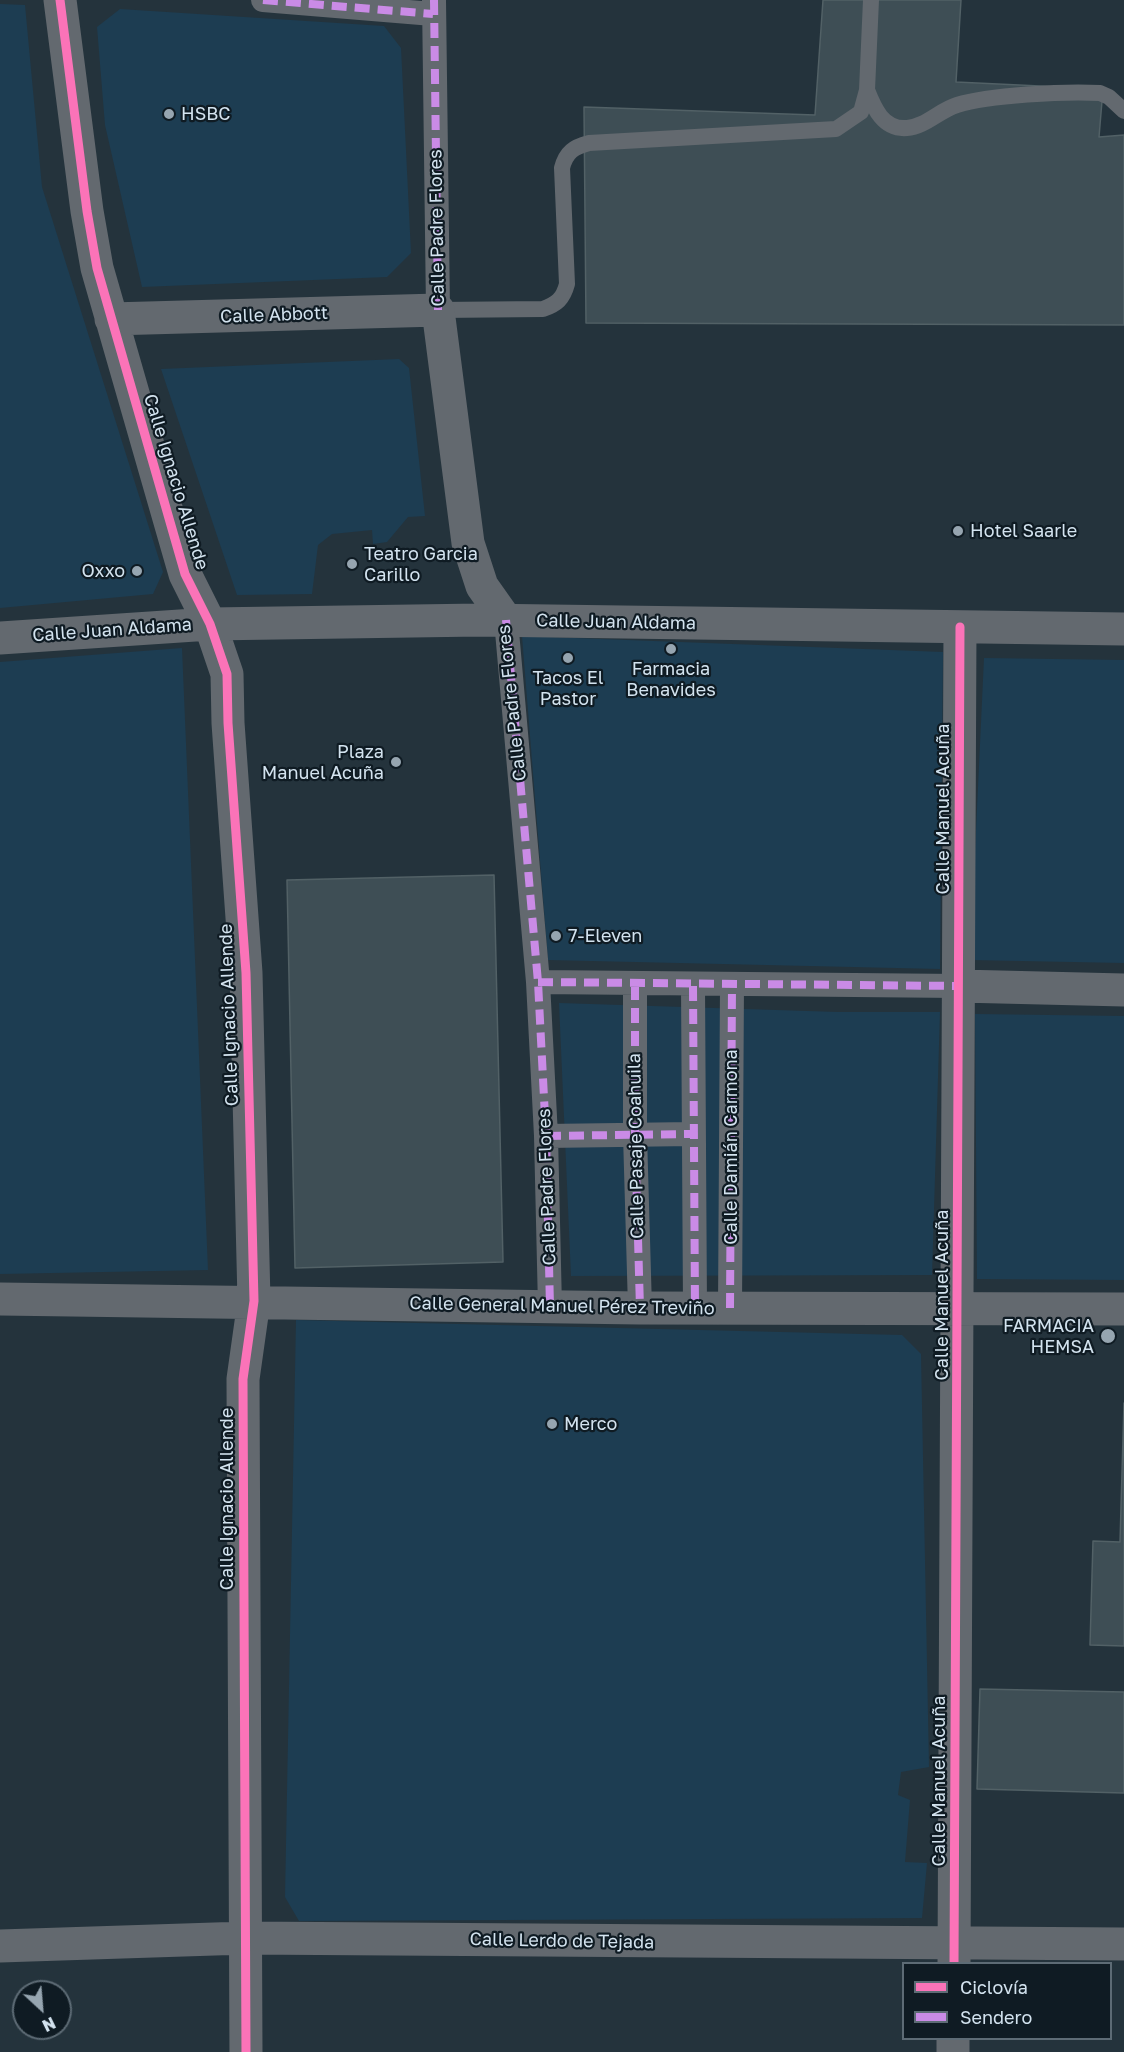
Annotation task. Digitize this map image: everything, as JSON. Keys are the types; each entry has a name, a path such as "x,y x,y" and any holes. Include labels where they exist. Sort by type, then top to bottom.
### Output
{"street":[{"name":"Calle Ignacio Allende","path":"60,0 87,211 97,268 185,574 210,624 227,674 228,723 246,973 254,1301 243,1379 246,2052"},
{"path":"263,0 434,7"},
{"name":"Calle Padre Flores","path":"434,7 438,310 468,543 482,586 506,620 538,982 546,1136 550,1307"},
{"name":"Calle Abbott","path":"111,320 438,310"},
{"name":"Calle Juan Aldama","path":"0,638 210,624 506,620 1124,630"},
{"name":"Calle Manuel Acuña","path":"954,1954 960,627"},
{"path":"538,982 693,986 960,986 1124,990"},
{"name":"Calle Pasaje Coahuila","path":"635,985 635,1135 640,1308"},
{"name":"Calle Damián Carmona","path":"730,1308 732,985"},
{"path":"693,986 692,1134 695,1308"},
{"path":"546,1136 692,1134"},
{"name":"Calle General Manuel Pérez Treviño","path":"0,1299 640,1308 1124,1308"},
{"name":"Calle Lerdo de Tejada","path":"0,1946 245,1938 954,1954 1124,1944"}],"lane":[{"path":"438,310 543,309 556,304 563,296 567,284 562,168 564,158 580,146 589,143 836,129 861,112 867,90 871,0"},
{"path":"867,90 882,120 892,126 906,128 920,124 953,106 974,100 1088,92 1109,97 1124,111"}],"shaded area":[{"path":"0,4 25,5 42,187 163,572 153,594 0,608"},
{"path":"120,9 384,26 401,48 411,253 387,277 142,287 105,125 97,27"},
{"path":"399,359 409,368 425,516 408,517 387,542 373,544 372,530 332,534 318,545 312,594 237,595 161,369"},
{"path":"522,636 943,652 940,969 548,960"},
{"path":"182,648 208,1270 0,1274 0,662"},
{"path":"984,658 1124,660 1124,963 970,960"},
{"path":"559,1003 838,1012 940,1012 932,1275 571,1276"},
{"path":"975,1014 1124,1016 1124,1280 977,1279"},
{"path":"296,1320 902,1335 921,1354 929,1767 901,1772 898,1795 910,1800 905,1862 927,1863 922,1918 299,1921 285,1897"}],"building":[{"path":"823,0 961,0 956,82 1103,89 1099,137 1124,135 1124,325 586,323 584,107 815,115"},
{"path":"494,875 503,1262 295,1268 287,880"},
{"path":"1124,1403 1124,1646 1090,1645 1093,1541 1120,1542"},
{"path":"980,1689 1124,1692 1124,1793 977,1789"}],"marked path":[{"path":"263,0 433,14"},
{"path":"434,0 438,310"},
{"path":"506,620 538,982 546,1136 550,1307"},
{"path":"538,982 959,986"},
{"path":"635,985 635,1135 640,1308"},
{"path":"730,1308 732,985"},
{"path":"693,986 695,1308"},
{"path":"546,1136 692,1134"}],"cycle path":[{"path":"60,0 87,211 97,268 185,574 210,624 227,674 228,723 246,973 254,1301 243,1379 246,2052"},
{"path":"954,1962 960,627"}],"place":[{"name":"HSBC","path":"169,114"},
{"name":"Hotel Saarle","path":"958,531"},
{"name":"Teatro Garcia Carillo","path":"352,564"},
{"name":"Oxxo","path":"137,571"},
{"name":"Farmacia Benavides","path":"671,649"},
{"name":"Tacos El Pastor","path":"568,658"},
{"name":"Plaza Manuel Acuña","path":"396,762"},
{"name":"7-Eleven","path":"556,936"},
{"name":"FARMACIA HEMSA","path":"1108,1336"},
{"name":"Merco","path":"552,1424"}]}
